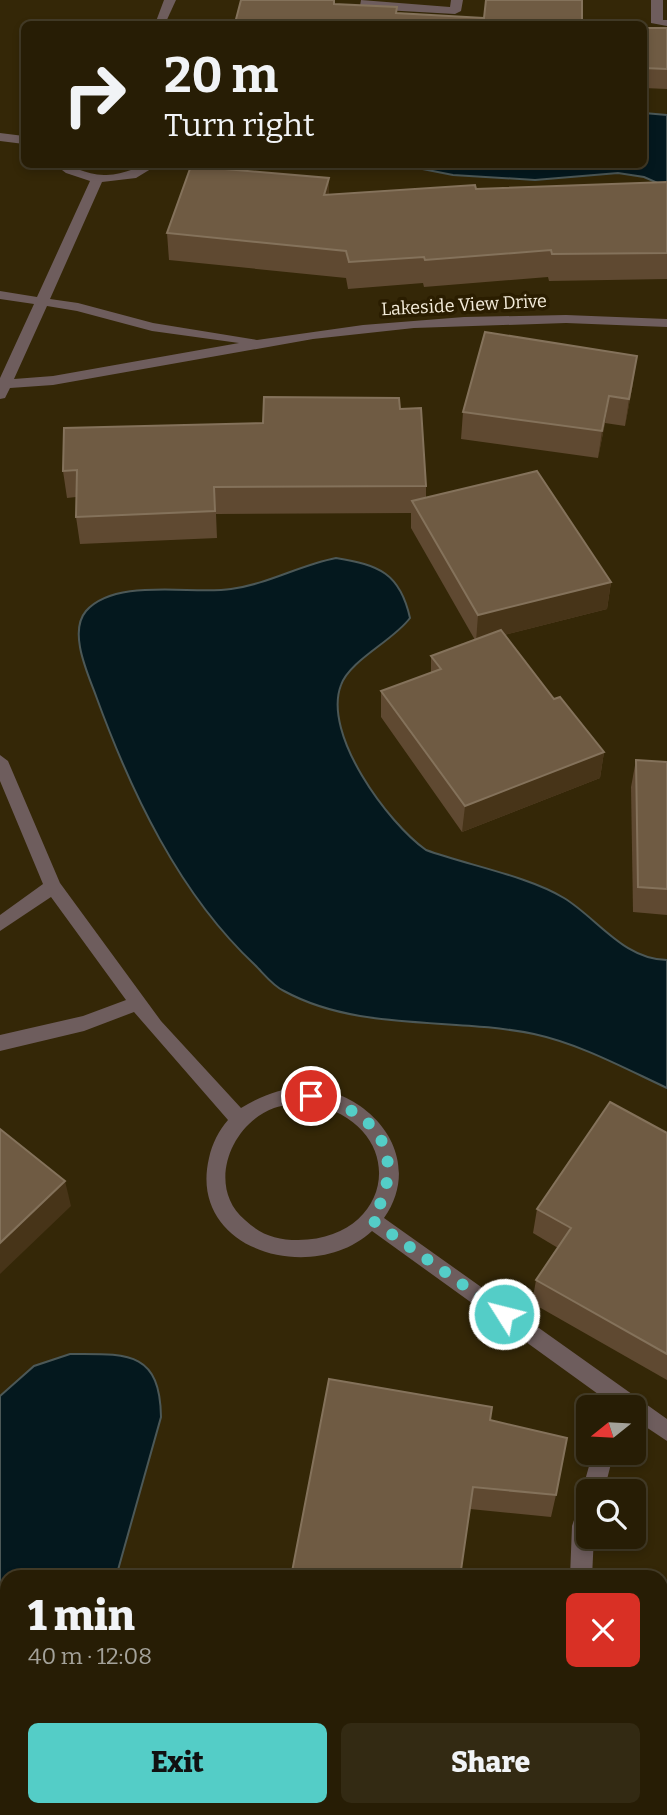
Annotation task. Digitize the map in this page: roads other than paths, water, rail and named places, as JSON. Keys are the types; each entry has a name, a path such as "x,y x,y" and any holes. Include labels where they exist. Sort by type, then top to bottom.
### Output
{"street":[{"path":"161,21 170,0"},
{"path":"367,0 366,6 455,11 457,0"},
{"path":"657,0 657,23 667,23"},
{"path":"0,137 21,140"},
{"path":"67,168 80,175 97,178 134,174 145,168"},
{"path":"2,387 97,178"},
{"name":"Lakeside View Drive","path":"0,295 41,299 152,327 264,343"},
{"name":"Lakeside View Drive","path":"2,387 186,360 264,343 402,326 571,318 667,323"},
{"path":"0,761 53,886 138,1003 239,1119"},
{"path":"0,924 53,886"},
{"path":"0,1043 84,1023 138,1003"},
{"path":"311,1096 332,1101 358,1113 378,1134 390,1170 386,1197 372,1220 349,1239 322,1248 283,1249 254,1239 227,1214 215,1190 214,1168 221,1142 239,1119 263,1104 281,1098 311,1096"},
{"path":"372,1220 609,1395"},
{"path":"646,1419 667,1431"},
{"path":"581,1570 582,1549"}],"water":[{"path":"647,113 667,115 667,187 644,177 618,173 535,180 453,175 417,168 647,168"},
{"path":"336,558 376,568 394,581 406,603 410,618 353,667 341,685 338,705 341,728 362,776 394,820 426,850 549,890 576,906 624,946 652,958 667,960 667,1088 585,1050 551,1038 503,1029 374,1018 313,1004 280,989 269,979 228,937 181,874 142,805 110,732 81,653 81,620 86,611 99,601 116,594 245,587"},
{"path":"70,1354 108,1354 136,1360 147,1368 154,1379 161,1417 118,1570 0,1570 0,1396 34,1366"}]}
